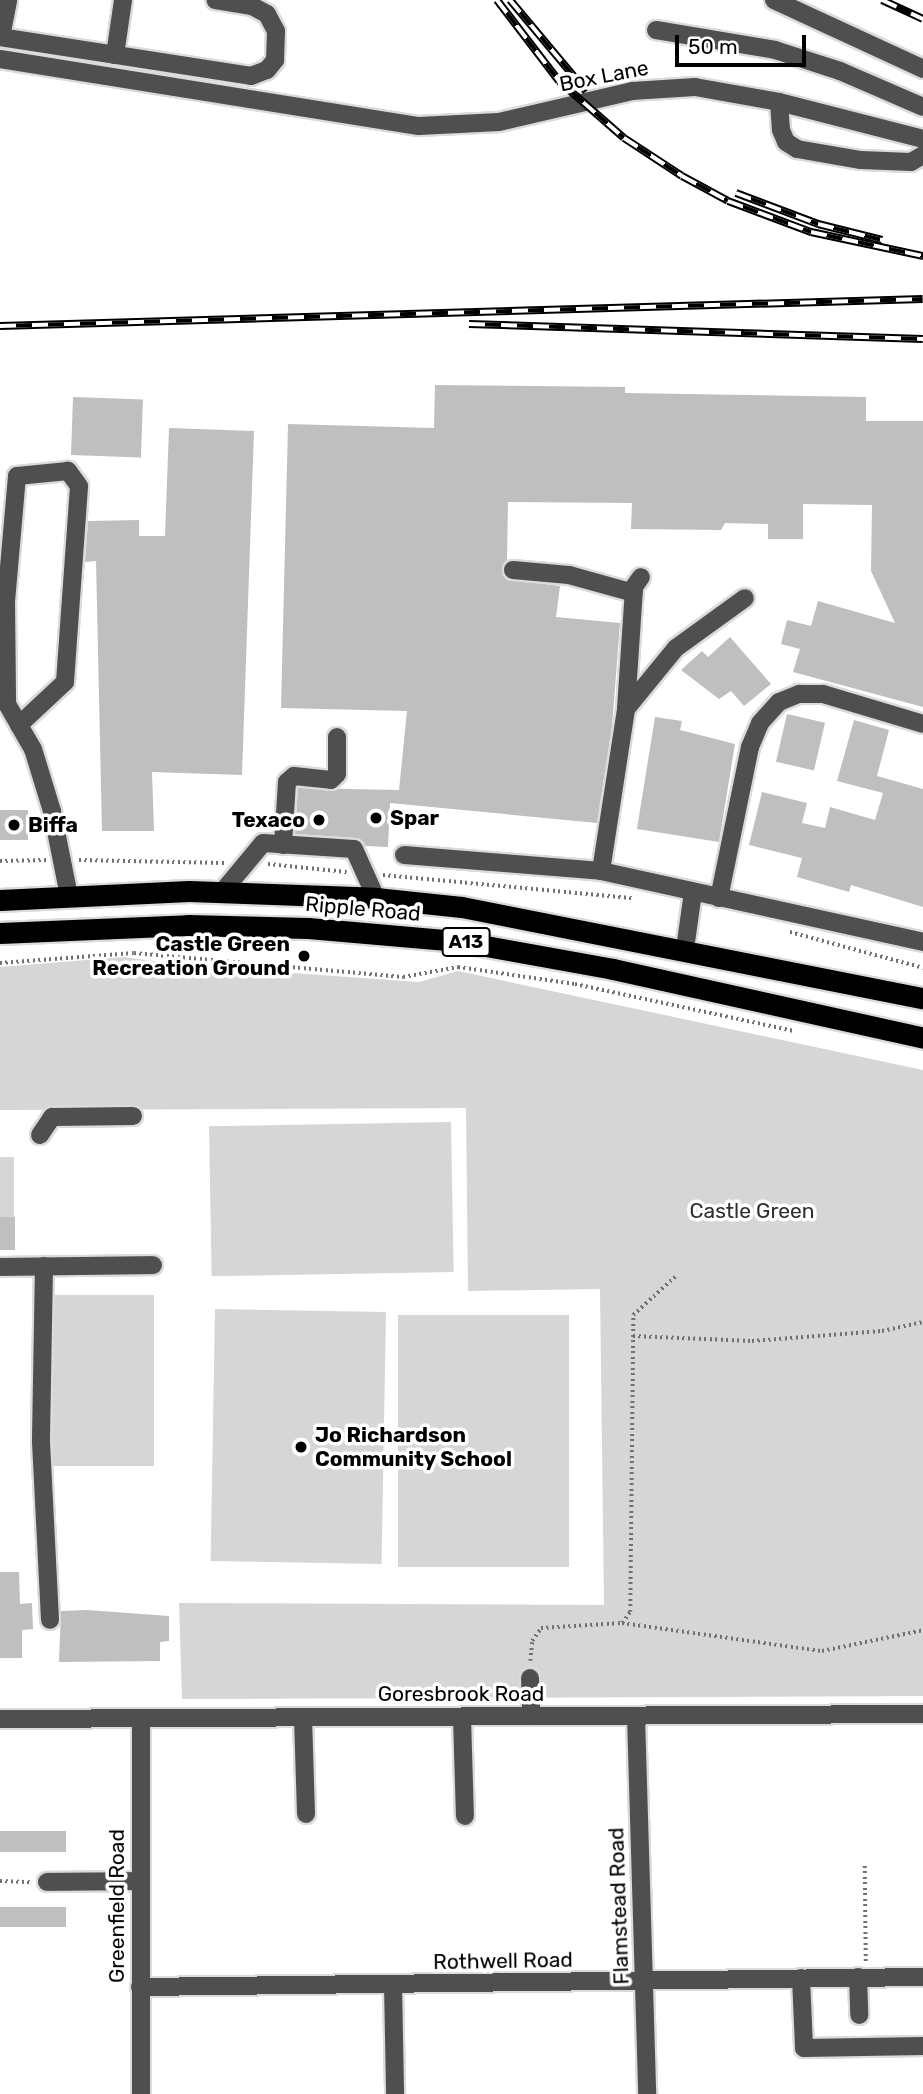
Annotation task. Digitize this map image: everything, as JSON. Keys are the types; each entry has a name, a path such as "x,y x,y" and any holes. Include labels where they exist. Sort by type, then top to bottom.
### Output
{"highway":[{"name":"Ripple Road","path":"0,900 223,891 376,898 462,907 685,948 923,998"},
{"name":"Ripple Road","path":"0,933 188,925 307,928 458,941 613,969 923,1038"}],"street":[{"path":"8,0 1,37 251,76 267,70 275,60 276,32 267,14 252,6 215,0"},
{"path":"115,55 123,0"},
{"path":"774,0 923,69"},
{"path":"656,30 775,50 840,71 923,107"},
{"name":"Box Lane","path":"0,60 380,123 499,122 662,87 695,87 779,102 923,139"},
{"path":"779,102 782,130 797,149 861,160 911,162 923,155"},
{"path":"19,725 65,682 79,486 68,471 18,476 6,601 7,704 19,725 33,749 52,811 69,896"},
{"path":"513,570 637,585 626,709 601,871"},
{"path":"626,709 676,648 745,598"},
{"path":"719,898 750,747 760,723 779,702 799,694 823,694 923,724"},
{"path":"284,845 287,782 294,776 331,780 337,774 337,737"},
{"path":"223,891 263,843 354,849 376,898"},
{"path":"404,855 601,871 923,942"},
{"path":"685,948 693,892"},
{"path":"40,1135 52,1118 133,1116"},
{"path":"0,1267 153,1265"},
{"path":"44,1266 41,1442 50,1620"},
{"path":"530,1678 531,1716"},
{"name":"Goresbrook Road","path":"0,1720 923,1714"},
{"name":"Flamstead Road","path":"636,1716 647,2094"},
{"path":"303,1717 306,1814"},
{"path":"462,1717 465,1816"},
{"name":"Greenfield Road","path":"141,1718 141,2094"},
{"path":"47,1882 139,1881"},
{"path":"859,2015 862,1976"},
{"name":"Rothwell Road","path":"140,1987 644,1983 862,1976 923,1977"},
{"path":"800,1978 804,2048 923,2046"},
{"path":"393,1985 395,2094"}],"path":[{"path":"0,861 247,863 638,898"},
{"path":"781,930 923,968"},
{"path":"0,963 134,953 403,977 458,967 575,984 802,1033"},
{"path":"622,1623 630,1612 632,1590 634,1315 677,1275"},
{"path":"633,1336 752,1341 882,1331 923,1322"},
{"path":"530,1678 533,1641 541,1628 622,1623 822,1651 923,1630"},
{"path":"862,1976 865,1866"},
{"path":"0,1881 47,1882"}],"green space":[{"name":"Castle Green","path":"123,957 193,966 419,982 458,971 923,1070 923,1696 182,1699 179,1603 604,1605 600,1289 468,1291 466,1108 0,1110 0,967"},
{"path":"451,1122 454,1272 212,1276 209,1126"},
{"path":"0,1157 14,1157 14,1217 0,1217"},
{"path":"47,1295 154,1295 154,1466 47,1466"},
{"path":"215,1309 386,1312 382,1564 211,1561"},
{"path":"398,1315 569,1315 569,1567 398,1567"}],"building":[{"path":"435,385 625,387 625,393 866,397 866,421 923,421 923,707 793,672 800,649 781,644 787,620 811,626 818,601 895,623 871,571 872,505 803,504 803,539 768,539 768,524 725,523 721,530 631,529 632,503 508,502 507,560 502,570 506,579 560,586 556,617 620,623 612,727 597,823 390,803 388,847 365,846 355,838 295,834 298,788 399,790 407,711 281,708 288,424 434,428"},
{"path":"73,397 143,399 141,457 71,455"},
{"path":"169,428 254,431 242,775 152,772 154,831 102,831 96,561 85,562 88,521 139,520 139,536 165,536"},
{"path":"730,637 771,684 744,706 731,691 719,699 681,670 702,651 708,657"},
{"path":"787,714 825,723 814,771 776,762"},
{"path":"655,717 682,721 680,730 735,744 719,842 637,829"},
{"path":"854,720 889,730 877,776 923,789 923,907 851,885 849,892 797,877 802,858 749,845 762,792 807,803 802,823 825,828 830,807 875,820 883,793 837,781"},
{"name":"Biffa","path":"0,810 28,810 28,840 0,840"},
{"path":"0,1217 15,1217 15,1250 0,1250"},
{"path":"0,1572 19,1572 20,1604 32,1603 33,1629 22,1630 22,1658 0,1658"},
{"path":"87,1610 169,1616 169,1641 160,1642 160,1661 59,1662 61,1611"},
{"path":"0,1831 66,1831 66,1852 0,1852"},
{"path":"0,1907 66,1907 66,1927 0,1927"}],"railway":[{"path":"497,0 559,81 624,138 682,176 728,201 811,232 923,256"},
{"path":"510,0 586,91"},
{"path":"882,0 923,19"},
{"path":"736,193 818,224 882,240"},
{"path":"0,326 923,299"},
{"path":"469,324 923,339"}],"place":[{"name":"Spar","path":"376,818"},
{"name":"Texaco","path":"319,820"},
{"name":"Biffa","path":"14,825"},
{"name":"Castle Green Recreation Ground","path":"304,956"},
{"name":"Jo Richardson Community School","path":"301,1447"}]}
